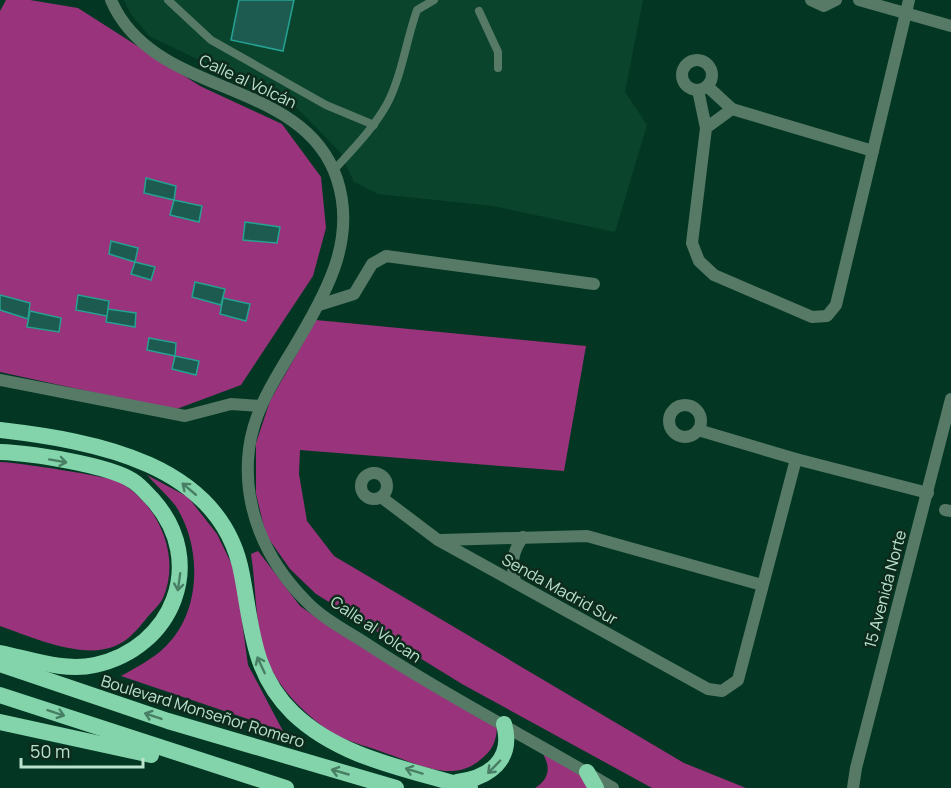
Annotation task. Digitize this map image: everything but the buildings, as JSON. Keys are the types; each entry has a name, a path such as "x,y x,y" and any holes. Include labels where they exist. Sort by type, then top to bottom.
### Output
{"highway":[{"path":"0,430 101,448 144,460 167,472 185,486 217,519 230,539 242,572 257,659 271,685 291,711 318,735 349,751 470,788"},
{"path":"0,452 101,469 122,474 135,482 164,513 172,527 180,570 175,601 167,616 140,645 123,655 94,665 68,667 0,653"},
{"name":"Boulevard Monseñor Romero","path":"0,664 168,721 396,788"},
{"path":"0,695 286,788"},
{"path":"0,722 239,774"},
{"path":"452,782 478,778 495,769 501,761 507,743 504,724"},
{"path":"587,772 596,788"}],"street":[{"name":"Calle al Volcán","path":"111,0 130,30 149,48 180,68 287,116 318,144 334,170 343,200 343,240 333,273 319,305 260,406"},
{"path":"812,0 824,6 836,0"},
{"path":"859,0 951,26"},
{"path":"873,151 732,109 703,88 706,128 692,243 699,261 714,275 812,317 827,316 836,305 906,14 909,0"},
{"path":"706,128 732,109"},
{"path":"319,305 354,294 372,264 386,256 594,284"},
{"path":"0,380 185,416 231,404 260,406"},
{"name":"15 Avenida Norte","path":"854,788 856,768 951,399"},
{"name":"Calle al Volcan","path":"260,406 249,447 250,495 257,528 264,544 306,602 412,674 504,724 613,788"},
{"path":"698,430 928,494"},
{"path":"438,540 587,536 762,585 796,459"},
{"name":"Senda Madrid Sur","path":"381,496 438,540 708,688 722,691 731,687 738,680 762,585"},
{"path":"515,582 512,567 513,552 523,537"}],"lane":[{"path":"168,0 211,40 326,105 374,125"},
{"path":"334,170 374,125 398,78 417,10 434,0"},
{"path":"479,11 498,52 498,68"}],"shaded area":[{"path":"6,0 30,0 78,8 200,86 282,124 321,177 326,228 313,276 241,385 174,410 0,372 0,11"},
{"path":"124,0 643,0 625,92 647,125 615,232 493,206 378,194 354,182 340,152 295,106 149,36 130,13"},
{"path":"316,320 586,346 564,471 300,450 299,474 307,521 334,556 684,763 746,788 652,788 462,684 316,594 290,569 266,535 256,494 256,443 270,401"},
{"path":"0,462 117,481 131,490 154,515 167,547 168,581 159,604 136,631 124,641 102,650 73,649 0,626"},
{"path":"147,475 188,497 217,534 235,571 248,665 283,731 121,676 150,659 166,646 178,632 192,597 194,558 184,521 175,505"},
{"path":"258,551 300,606 497,725 495,741 488,753 469,767 446,771 434,769 343,738 310,716 278,681 262,644 251,554"},
{"path":"543,754 586,773 594,788 535,788 546,777 548,769"}]}
